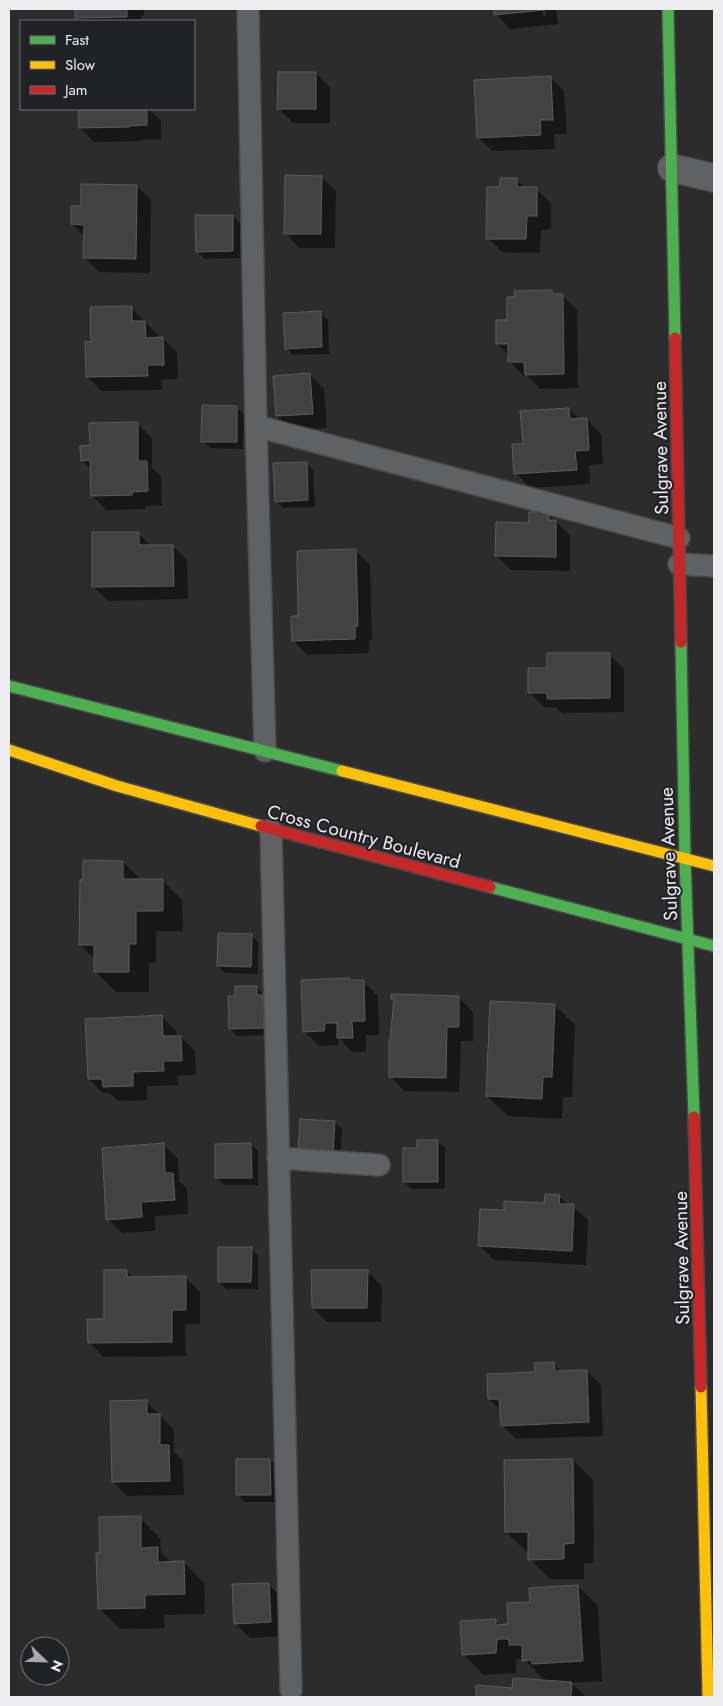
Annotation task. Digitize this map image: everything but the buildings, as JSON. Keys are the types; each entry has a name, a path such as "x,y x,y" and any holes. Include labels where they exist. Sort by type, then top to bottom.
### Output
{"street":[{"name":"Sulgrave Avenue","path":"668,9 685,859 688,939 706,1216 708,1697"},
{"path":"672,168 714,178"},
{"path":"9,686 714,866"},
{"name":"Cross Country Boulevard","path":"9,750 117,786 271,830 714,946"}],"lane":[{"path":"248,9 256,426 265,751"},
{"path":"256,426 679,538"},
{"path":"679,564 714,566"},
{"path":"271,830 291,1690"},
{"path":"278,1158 379,1164"}],"traffic: fast":[{"path":"668,9 675,338"},
{"path":"681,642 685,859 694,1117"},
{"path":"9,686 342,771"},
{"path":"490,887 714,946"}],"traffic: slow":[{"path":"9,750 117,786 261,826"},
{"path":"342,771 714,866"},
{"path":"701,1387 708,1697"}],"traffic: jam":[{"path":"675,338 681,642"},
{"path":"261,826 490,887"},
{"path":"694,1117 701,1387"}]}
